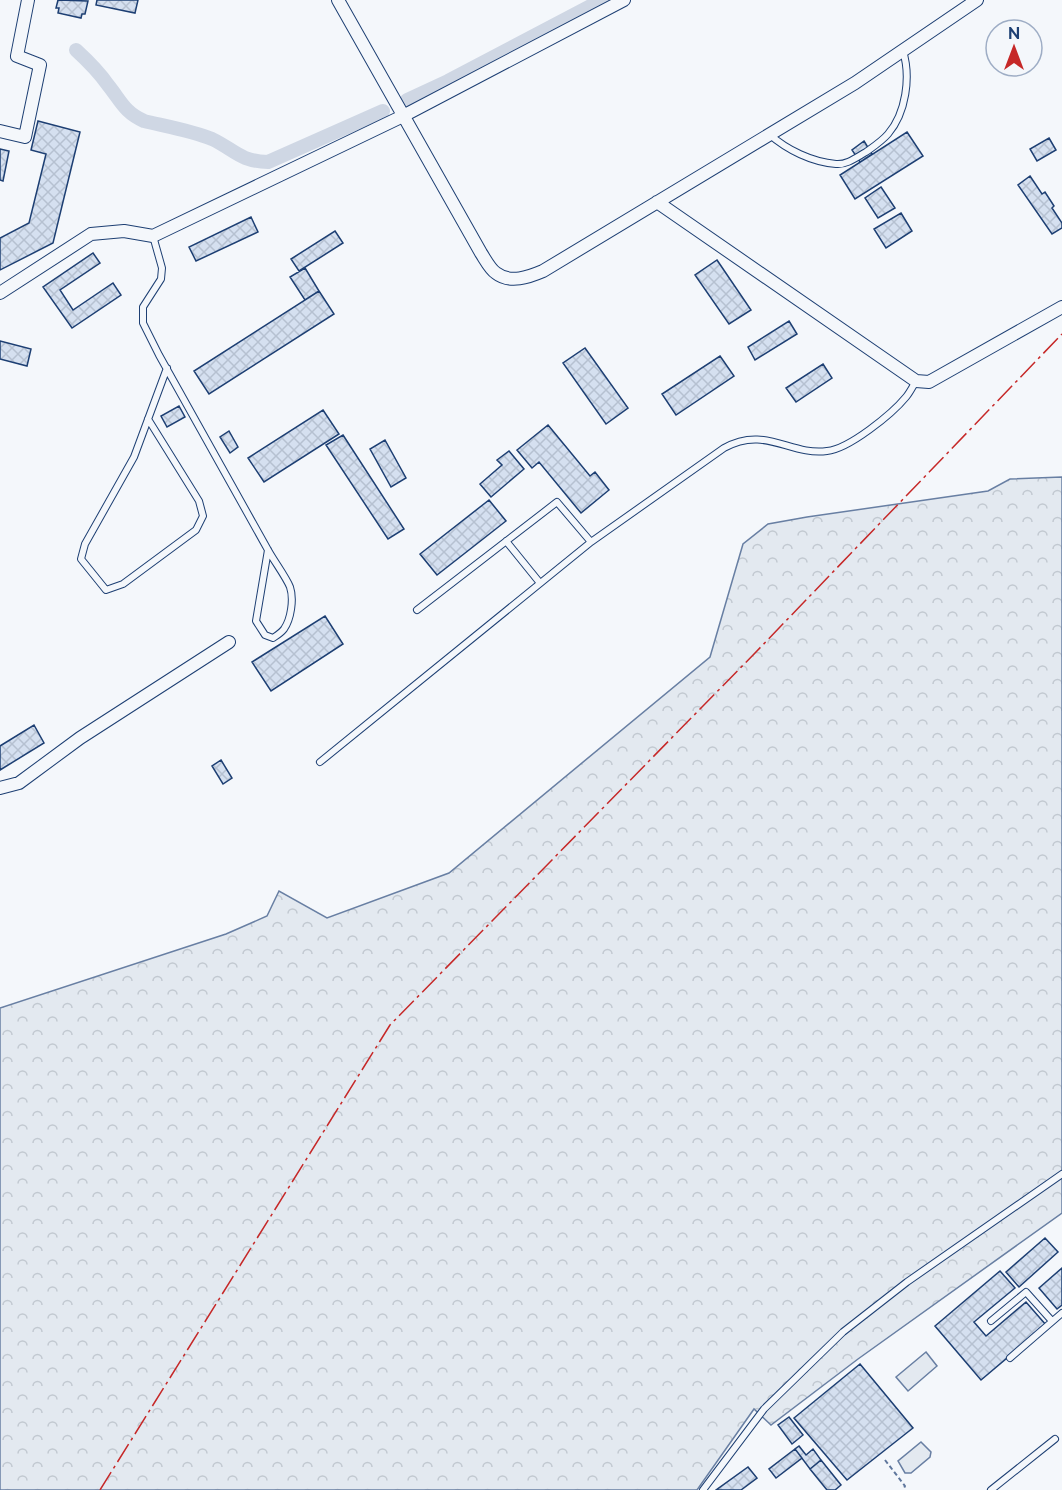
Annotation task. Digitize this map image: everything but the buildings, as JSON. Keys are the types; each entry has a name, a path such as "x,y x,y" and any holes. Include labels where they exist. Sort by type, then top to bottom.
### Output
{"street":[{"path":"0,131 25,137 40,65 17,56 28,0"},
{"path":"338,0 481,253 495,273 510,278 525,278 543,271 855,83 976,0"},
{"path":"0,293 91,234 124,231 153,236 402,116 624,0"},
{"path":"657,202 916,381 929,382 1062,307"},
{"path":"0,788 19,783 80,738 229,642"}],"lane":[{"path":"769,134 780,143 811,158 837,164 857,158 887,136 897,121 907,81 903,50"},
{"path":"153,236 162,268 161,279 143,307 143,323 290,586 292,600 290,614 284,629 273,639 265,635 256,621 268,550"},
{"path":"148,418 199,501 203,516 196,530 123,584 106,590 81,559 86,544 134,457 148,418 167,368"},
{"path":"320,762 591,542 735,442 772,441 826,452 840,448 881,420 906,397 916,381"},
{"path":"417,610 557,502 591,542"},
{"path":"506,541 540,583"},
{"path":"703,1490 764,1409 843,1332 907,1282 1062,1174"},
{"path":"991,1321 1026,1292 1052,1321"},
{"path":"1010,1358 1062,1313"},
{"path":"991,1490 1055,1439"}],"path":[{"path":"885,1460 905,1486 903,1490"}],"green space":[{"path":"1062,477 1062,1213 858,1359 771,1425 754,1409 697,1490 0,1490 0,1008 226,934 267,916 279,891 327,918 449,873 710,657 743,544 768,524 988,491 1010,479"},
{"path":"926,1352 937,1366 908,1391 896,1377"},
{"path":"921,1442 931,1452 930,1457 911,1473 905,1473 898,1461"}],"waterway":[{"path":"407,100 448,81 602,0"},
{"path":"76,50 97,71 123,106 137,118 204,136 250,160 268,162 383,111"}],"power":[{"path":"100,1490 390,1025 755,653 1062,334"}]}
